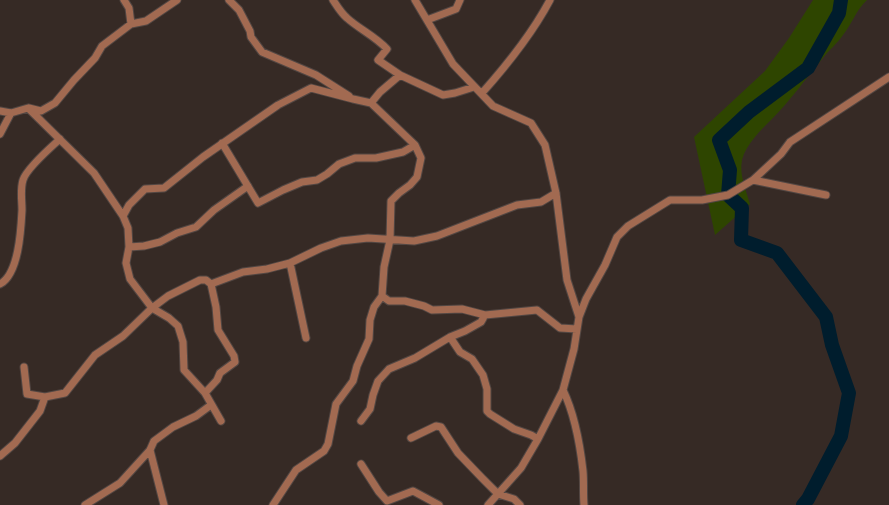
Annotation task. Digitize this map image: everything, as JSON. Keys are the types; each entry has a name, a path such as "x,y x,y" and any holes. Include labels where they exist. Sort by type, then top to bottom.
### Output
{"street":[{"path":"124,0 129,8 131,24"},
{"path":"0,111 11,113 28,108 40,111 55,103 95,58 102,46 131,24 146,21 177,0"},
{"path":"229,0 239,10 250,31 251,37 262,52 316,75 354,100"},
{"path":"333,0 345,16 361,30 380,41 386,49 378,60 400,75 443,95 474,87"},
{"path":"415,0 453,64 493,106 531,123 545,145 556,193 567,280 579,317"},
{"path":"427,20 456,9 460,0"},
{"path":"482,93 504,69 541,17 550,0"},
{"path":"371,103 380,92 400,75"},
{"path":"488,505 521,468 538,439 563,390 574,349 579,317 586,299 605,265 617,237 628,226 670,200 702,200 728,195 753,180 781,154 790,142 889,76"},
{"path":"123,216 129,205 145,190 164,188 222,143 278,105 311,88 354,100 371,103 415,145 421,158 417,177 391,201 390,240 384,267 382,296 374,307 370,320 370,338 357,366 353,381 336,404 328,444 324,451 296,470 273,505"},
{"path":"28,108 94,173 123,216 128,228 129,247 126,264 130,279 152,308 169,318 178,326 183,342 184,370 205,394 221,421"},
{"path":"0,134 11,113"},
{"path":"0,284 13,268 19,249 22,210 21,194 24,178 60,139"},
{"path":"222,143 258,203 302,182 317,180 340,164 355,158 376,158 403,152 415,145"},
{"path":"753,180 826,195"},
{"path":"129,247 144,246 160,242 177,233 196,227 214,210 248,186"},
{"path":"211,284 244,272 267,269 290,262 321,248 342,241 368,238 414,241 437,236 517,205 541,202 556,193"},
{"path":"290,262 306,338"},
{"path":"24,367 27,394 45,397 65,393 95,355 123,336 152,308 168,296 200,280 206,280 211,284 216,307 218,330 234,356 235,362 220,373 217,380 205,394"},
{"path":"382,296 389,301 405,301 424,306 432,310 462,309 485,315 537,310 560,328 577,329"},
{"path":"360,420 370,408 378,381 389,369 415,358 450,337 481,322 485,315"},
{"path":"450,337 460,352 472,359 483,376 487,389 487,411 514,429 538,439"},
{"path":"563,390 568,399 577,432 583,472 584,505"},
{"path":"0,456 15,443 40,411 45,397"},
{"path":"85,505 120,483 150,450 154,442 173,426 196,416 211,405"},
{"path":"411,438 436,426 441,427 458,453 498,494 514,499 520,505"},
{"path":"150,450 164,505"},
{"path":"362,464 379,492 387,501 413,490 439,505"}],"green space":[{"path":"813,0 867,0 860,8 841,38 825,55 786,104 750,143 742,160 741,171 750,204 715,235 694,137 765,71 789,38"}],"waterway":[{"path":"803,505 808,499 841,436 849,393 832,345 826,317 777,253 741,240 742,208 728,195 730,170 719,140 749,112 808,68 839,13 841,0"}]}
